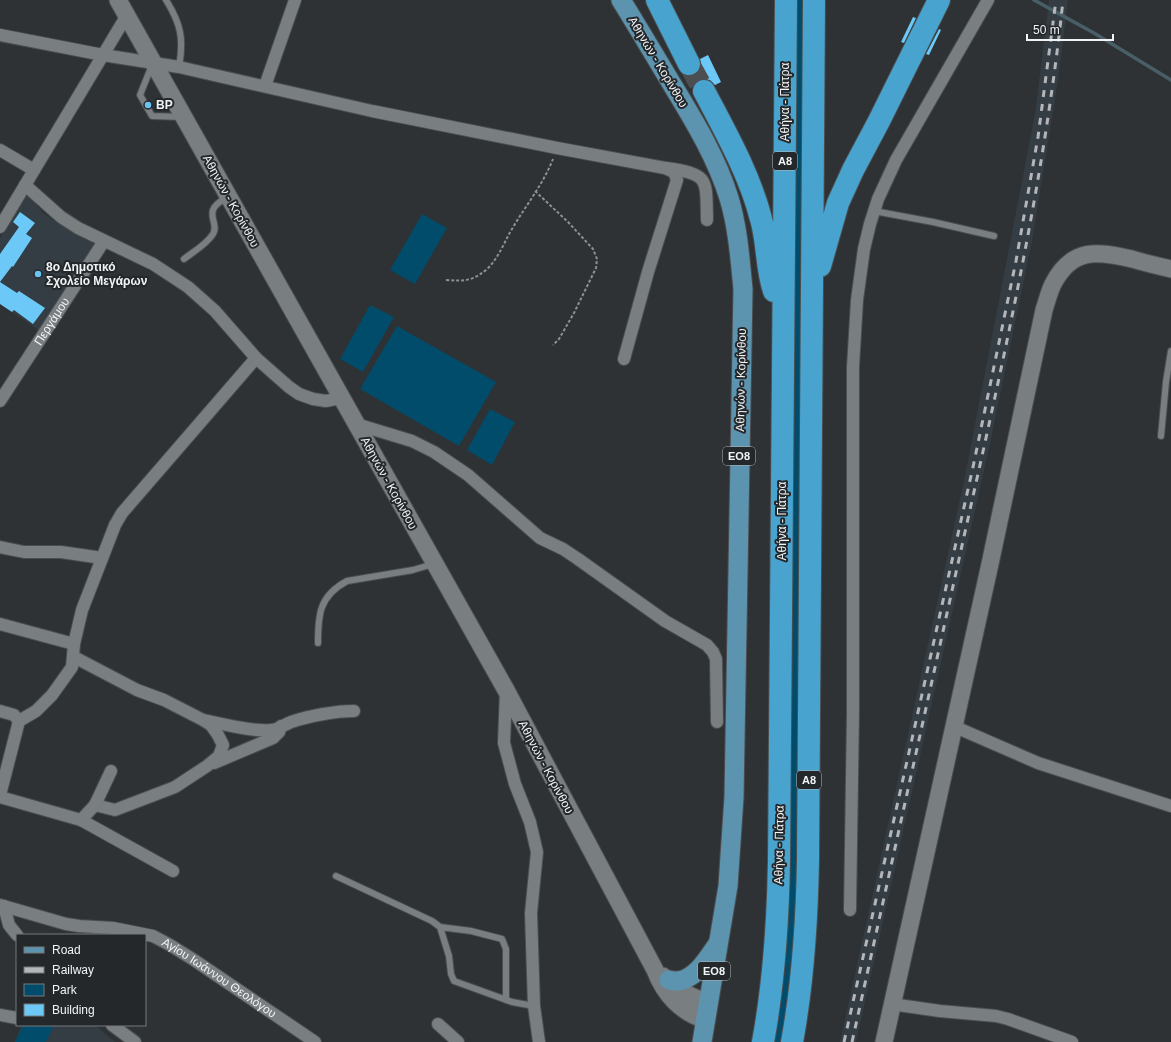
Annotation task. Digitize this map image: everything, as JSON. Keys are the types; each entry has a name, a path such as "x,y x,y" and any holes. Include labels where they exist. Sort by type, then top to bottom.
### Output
{"highway":[{"path":"657,0 689,64"},
{"name":"Αθήνα - Πάτρα","path":"763,1042 773,972 779,881 786,0"},
{"name":"Α8","path":"792,1042 802,974 807,890 814,0"},
{"path":"812,299 838,203 853,170 939,0"},
{"path":"704,91 737,156 756,202 765,237 771,282 783,321"}],"main road":[{"name":"Αθηνών - Κορίνθου","path":"118,0 506,690 662,975 681,991 695,999 707,1011"},
{"name":"Αθηνών - Κορίνθου","path":"621,0 681,99 710,152 729,199 738,243 741,274 743,315 734,797 728,886 702,1042"},
{"path":"884,1042 891,1004 990,564 1044,310 1053,285 1062,270 1073,261 1084,255 1092,253 1110,254 1171,269"},
{"path":"662,975 678,981 687,978 695,973 709,957 719,940"}],"street":[{"path":"265,86 295,0"},
{"path":"850,910 853,712 852,366 864,249 878,199 896,160 988,0"},
{"path":"0,227 127,15"},
{"path":"0,35 103,55 153,62 372,111 557,148 681,170 700,176 704,182 706,188 707,220"},
{"path":"0,150 34,170"},
{"path":"624,359 648,272 677,180 674,172 665,168"},
{"path":"25,185 61,217 78,228 153,264 188,287 215,311 256,358 299,394 313,399 326,401 342,398"},
{"name":"Περγάμου","path":"0,401 104,241"},
{"path":"173,871 81,820 0,796 19,721 36,711 52,695 72,667 74,644 82,610 115,526 125,509 256,358"},
{"path":"356,424 412,441 434,452 478,483 540,538 563,549 665,621 707,645 713,652 716,659 717,722"},
{"path":"0,548 24,552 61,552 102,558"},
{"path":"0,624 74,644"},
{"path":"74,656 137,690 164,700 203,720 211,725 223,745 219,756 207,766 175,787 115,810 95,805"},
{"path":"506,690 504,743 515,784 530,822 537,852 531,913 534,1006 539,1042"},
{"path":"0,711 14,715 19,721"},
{"path":"203,720 255,730 272,730 291,722 346,711 354,711"},
{"path":"207,766 273,738 279,732 281,726"},
{"path":"954,726 1038,763 1171,806"},
{"path":"81,820 95,805 111,771"},
{"path":"2,905 8,925 16,934"},
{"name":"Αγίου Ιωάννου Θεολόγου","path":"2,905 72,925 113,928 143,934"},
{"name":"Αγίου Ιωάννου Θεολόγου","path":"146,935 153,936 194,960 315,1042"},
{"path":"891,1004 940,1012 1002,1018 1023,1023 1072,1042"},
{"path":"0,1015 16,1018"},
{"path":"438,1024 458,1042"},
{"path":"113,1026 135,1042"}],"lane":[{"path":"166,0 175,15 181,30 182,52 178,67"},
{"path":"153,62 140,95 143,101 152,116 184,117"},
{"path":"184,260 207,241 213,234 215,228 212,215 213,209 228,196"},
{"path":"874,211 994,236"},
{"path":"1162,436 1166,382 1171,352"},
{"path":"318,643 318,625 321,609 327,596 332,590 347,581 413,570 434,564"},
{"path":"336,876 432,921 440,927 471,931 502,939 506,949 506,1000"},
{"path":"440,927 449,956 451,974 454,981 506,1000 534,1006"}],"path":[{"path":"446,280 467,281 487,270 547,172 557,148"},
{"path":"536,191 568,222 593,250 598,259 596,268 574,313 559,339 553,345"}],"shaded area":[{"path":"1049,0 1068,0 1058,80 1032,241 991,439 856,1042 840,1042 964,481 1035,114"},
{"name":"8ο Δημοτικό Σχολείο Μεγάρων","path":"26,192 43,213 59,224 96,244 40,331 0,304 0,238"},
{"path":"22,1026 96,1026 115,1042 15,1042"}],"green space":[{"path":"797,0 804,0 797,888 793,945 783,1031 781,1042 774,1042 785,973 790,888"},
{"path":"422,214 447,228 415,284 390,270"},
{"path":"370,305 394,317 363,372 340,359"},
{"path":"397,326 496,382 459,446 360,389"},
{"path":"490,409 515,422 492,465 467,450"},
{"path":"23,1026 54,1026 46,1042 15,1042"}],"building":[{"path":"913,17 916,18 904,43 901,42"},
{"path":"939,29 941,30 929,55 926,54"},
{"path":"708,55 721,82 715,85 710,80 704,79 698,80 693,86 688,76 694,75 699,71 701,65 700,59"},
{"path":"20,212 35,223 26,234 32,238 13,267 12,266 0,282 0,254 19,227 13,222"},
{"path":"0,282 17,293 19,291 45,308 33,324 14,310 12,312 0,304"}],"waterway":[{"path":"1034,0 1094,33 1171,80"}],"tunnel":[{"path":"689,64 704,91"}],"railway":[{"path":"844,1042 973,467 1016,261 1038,137 1056,0"},
{"path":"852,1042 993,407 1021,272 1045,137 1063,0"}],"place":[{"name":"BP","path":"148,105"},
{"name":"8ο Δημοτικό Σχολείο Μεγάρων","path":"38,274"}]}
